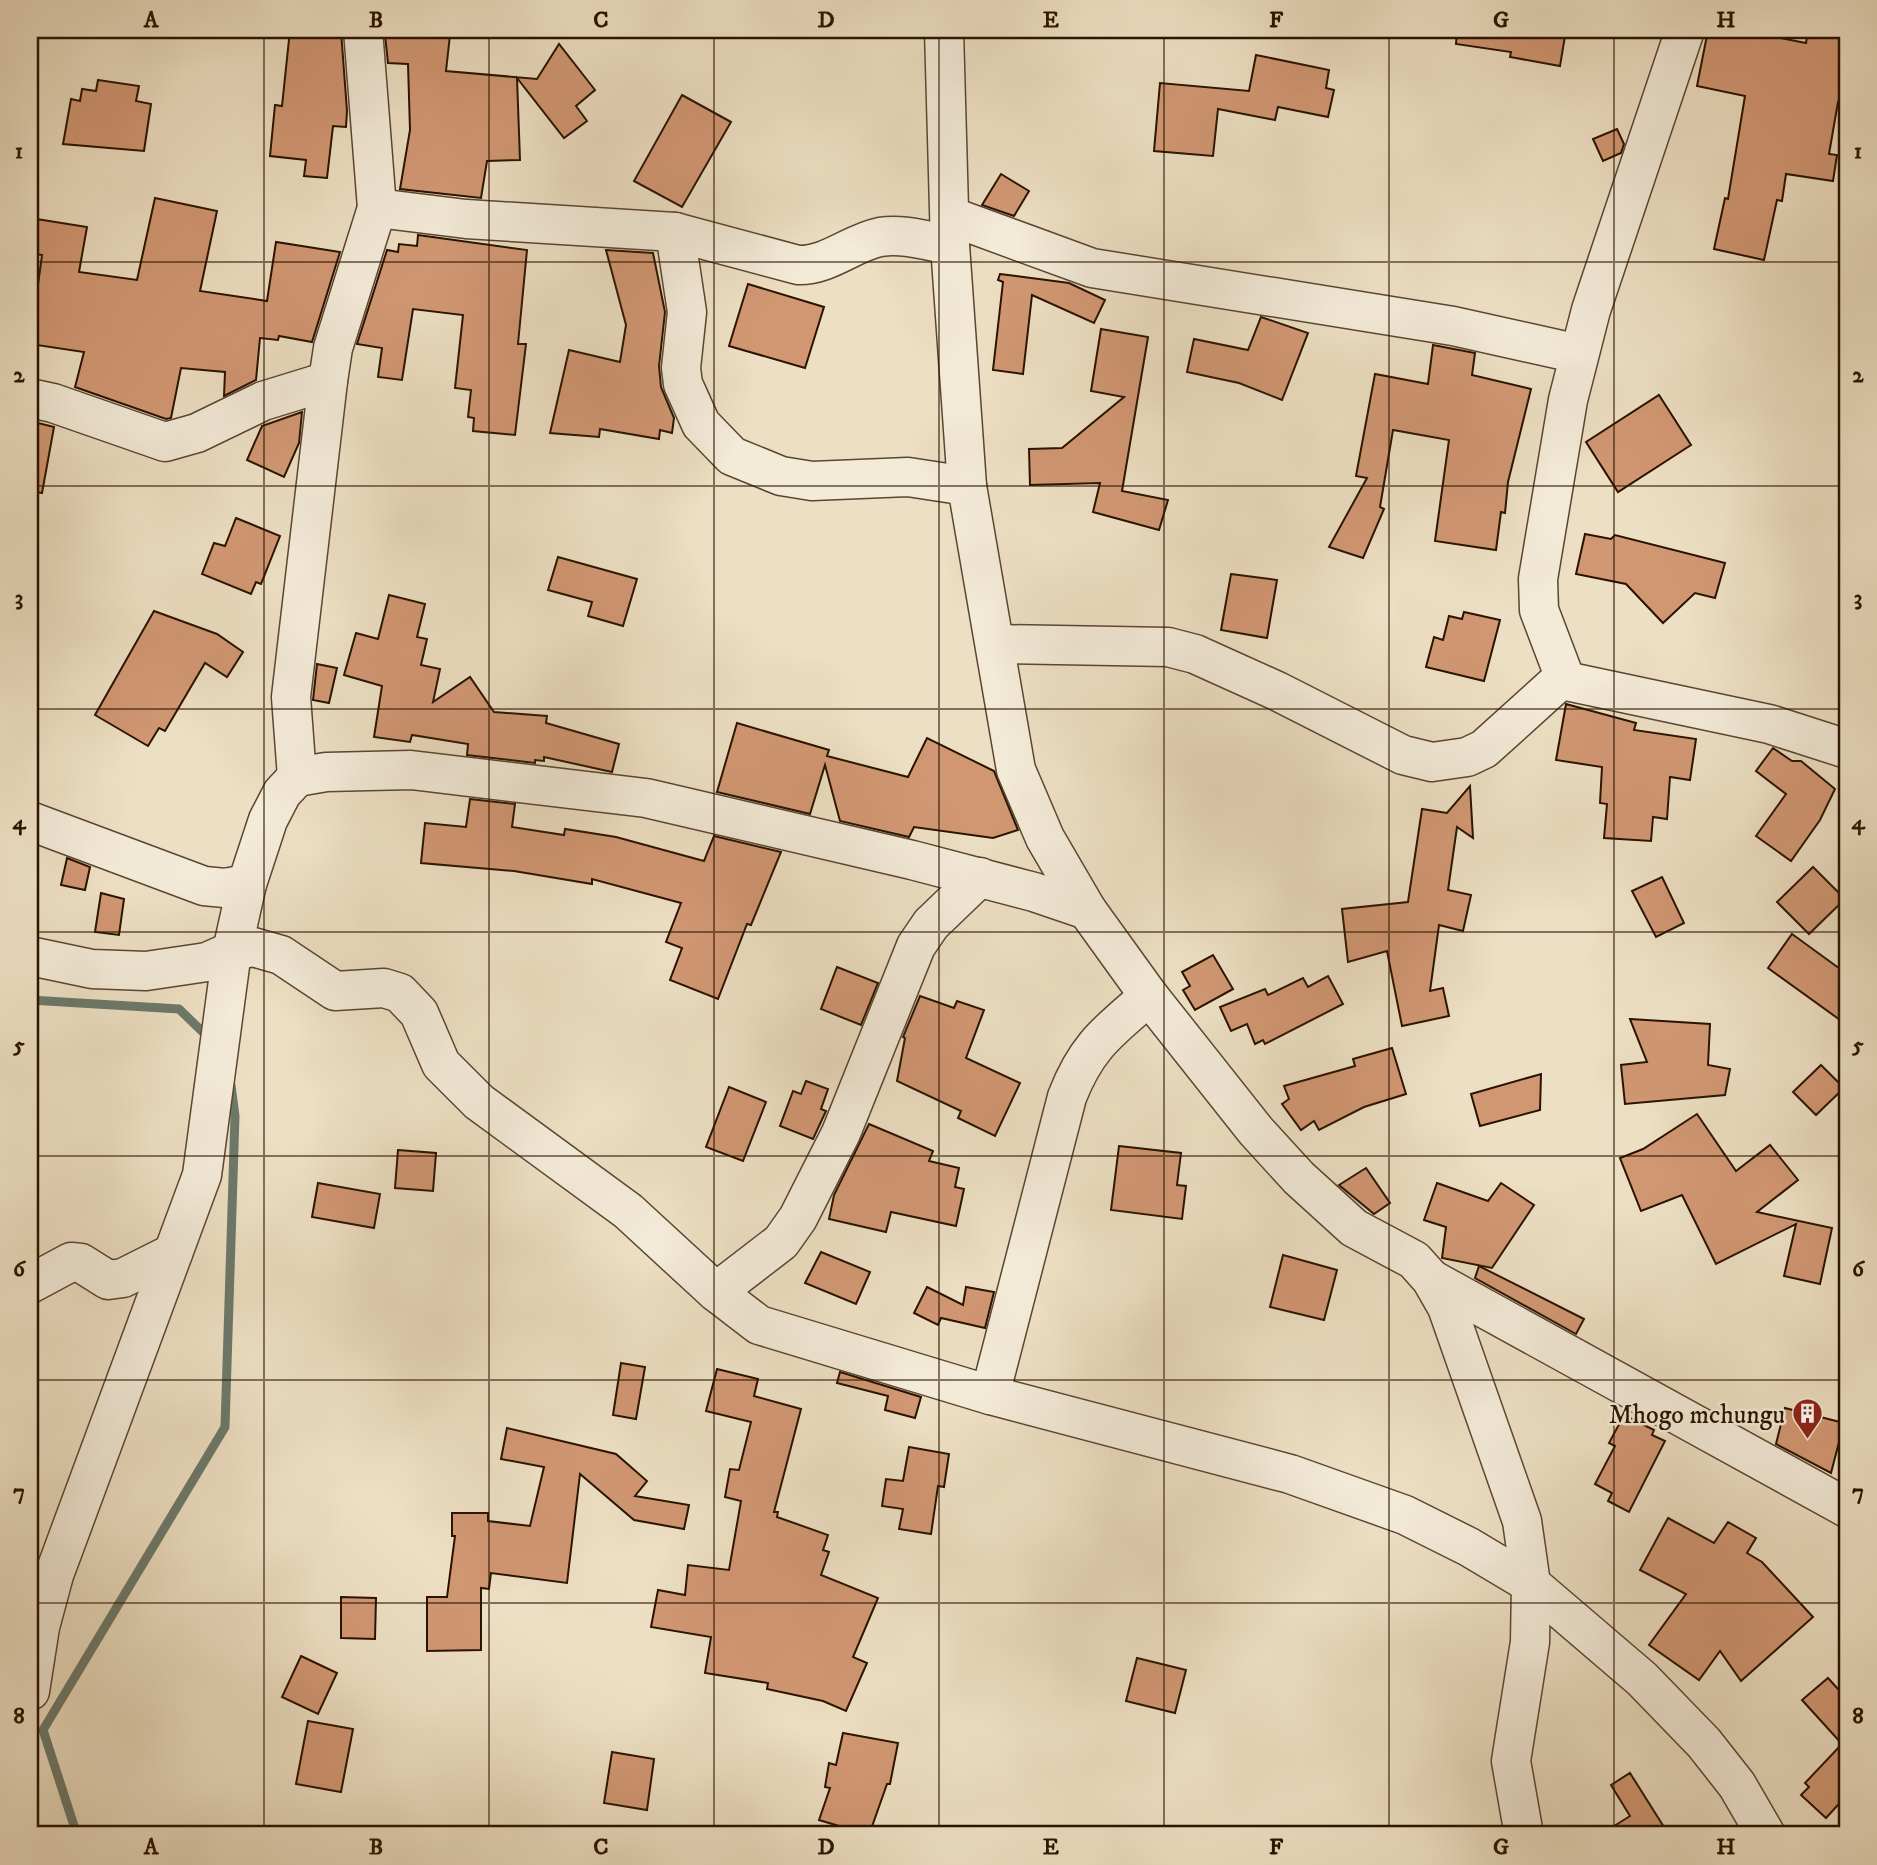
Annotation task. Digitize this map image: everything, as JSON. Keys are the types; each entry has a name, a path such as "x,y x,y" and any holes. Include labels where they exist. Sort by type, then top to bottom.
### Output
{"street":[{"path":"297,777 291,697 328,381 333,348 377,208 363,30"},
{"path":"944,30 950,230 967,486 1016,770 1045,838 1087,910 1149,996 1256,1131 1299,1178 1354,1228 1415,1260 1431,1279 1447,1307 1522,1521 1531,1584 1530,1642 1511,1761 1524,1835"},
{"path":"1566,681 1539,610 1538,579 1579,354 1685,30"},
{"path":"377,208 466,219 676,233 798,265 815,264 880,237 906,237 950,230 1092,268 1453,326 1579,354"},
{"path":"676,233 687,312 681,368 684,384 701,424 732,456 781,476 812,481 908,477 967,486"},
{"path":"30,398 53,403 165,442 197,433 263,401 328,381"},
{"path":"995,643 1168,647 1195,654 1278,691 1402,755 1432,762 1467,757 1484,750 1557,683 1566,681 1769,724 1847,749"},
{"path":"30,1691 40,1628 54,1575 202,1175 232,951 247,884 268,820 282,793 297,777 326,772 411,770 646,798 980,877 1087,910"},
{"path":"30,821 204,886 225,888 247,884"},
{"path":"716,1292 788,1236 841,1133 916,946 931,924 980,877"},
{"path":"30,956 71,966 146,971 207,962 232,951 253,947 267,949 335,991 384,988 400,993 419,1013 441,1064 479,1102 628,1211 716,1292 759,1325 990,1395 1290,1474 1405,1515 1469,1547 1531,1584 1642,1679 1704,1742 1737,1785 1766,1835"},
{"path":"990,1395 1064,1110 1079,1067 1095,1043 1149,996"},
{"path":"30,1284 71,1262 81,1263 108,1280 123,1278 173,1254"},
{"path":"1431,1279 1842,1496"}],"building":[{"path":"290,30 341,31 346,127 333,126 327,178 304,176 306,160 270,156 275,105 282,106"},
{"path":"406,30 450,35 446,71 537,79 559,44 595,90 576,106 587,121 564,138 517,78 520,160 487,161 481,198 400,189 410,130 408,64 388,63 385,35 406,36"},
{"path":"1457,30 1566,30 1560,66 1510,57 1511,52 1456,44"},
{"path":"1708,30 1741,30 1806,43 1808,30 1847,30 1847,104 1838,102 1829,154 1837,155 1833,181 1786,174 1782,201 1777,200 1764,260 1714,249 1725,198 1728,199 1745,96 1697,86"},
{"path":"1256,55 1329,70 1326,88 1334,90 1328,117 1278,107 1275,120 1218,109 1213,156 1154,151 1160,83 1249,91"},
{"path":"98,80 139,86 136,101 151,104 144,151 63,144 71,99 80,101 82,89 96,91"},
{"path":"682,95 731,122 682,207 634,181"},
{"path":"1617,129 1624,144 1621,153 1603,161 1593,139"},
{"path":"1001,174 1029,191 1014,216 982,205"},
{"path":"155,198 217,211 200,291 267,301 276,242 340,252 312,342 279,336 278,340 260,338 256,380 224,396 225,372 181,368 171,418 166,419 75,387 84,352 30,344 42,255 30,253 30,218 87,227 79,272 137,280"},
{"path":"418,235 527,250 518,344 526,344 515,435 473,431 474,418 468,417 471,390 455,388 463,315 413,309 402,380 378,377 382,348 357,344 387,250 398,252 399,244 417,246"},
{"path":"606,250 653,253 665,312 659,366 661,387 674,418 672,433 660,430 659,439 600,429 599,437 550,433 569,350 620,362 626,325"},
{"path":"1000,274 1069,283 1105,300 1094,323 1032,295 1023,374 993,370 1003,282 998,280"},
{"path":"748,284 824,307 805,368 729,346"},
{"path":"1261,317 1308,333 1282,400 1239,383 1187,372 1194,339 1248,350"},
{"path":"1101,329 1148,337 1122,491 1168,500 1159,530 1093,512 1100,483 1030,485 1029,449 1062,448 1124,397 1091,391"},
{"path":"1433,345 1475,353 1472,375 1531,389 1508,482 1505,513 1501,512 1496,550 1435,541 1449,440 1393,430 1380,507 1384,509 1363,558 1329,547 1367,478 1356,476 1375,374 1428,384"},
{"path":"1659,395 1691,445 1618,492 1586,442"},
{"path":"302,412 299,443 284,477 247,460 262,426"},
{"path":"30,421 54,427 42,493 30,491"},
{"path":"236,518 280,536 261,584 256,582 251,594 202,574 214,543 225,546"},
{"path":"1585,534 1611,539 1615,535 1725,563 1715,598 1695,593 1663,623 1626,584 1576,574"},
{"path":"558,557 637,579 623,626 588,616 592,602 548,590"},
{"path":"1231,574 1277,580 1267,638 1221,630"},
{"path":"389,595 425,604 417,637 427,639 421,665 440,669 433,702 470,677 494,712 547,716 546,723 619,744 612,772 544,757 544,761 535,760 535,763 467,755 468,744 412,735 410,742 374,737 382,686 344,675 356,633 378,639"},
{"path":"154,611 217,634 243,652 227,677 205,663 165,731 159,728 148,746 95,715"},
{"path":"1464,612 1500,620 1484,681 1426,667 1434,637 1443,640 1449,616 1462,619"},
{"path":"317,664 337,668 329,703 313,700"},
{"path":"1566,704 1636,723 1634,730 1696,739 1690,780 1670,777 1667,819 1653,817 1651,841 1604,838 1607,804 1600,803 1602,767 1556,760"},
{"path":"737,723 829,750 827,756 908,777 927,738 994,771 1018,830 993,838 914,827 909,837 840,821 825,765 810,814 717,792"},
{"path":"1773,748 1792,761 1801,761 1835,789 1820,820 1791,861 1756,836 1786,794 1756,771"},
{"path":"1470,786 1473,838 1457,827 1448,890 1471,895 1463,931 1439,925 1430,991 1443,988 1449,1016 1402,1026 1387,951 1348,962 1342,909 1408,902 1422,809 1447,813"},
{"path":"470,799 515,804 512,827 564,835 565,829 616,837 704,861 714,836 781,852 751,925 747,924 718,999 670,980 682,948 666,942 681,903 592,879 592,884 514,871 421,863 425,823 466,827"},
{"path":"67,858 90,867 85,890 61,885"},
{"path":"1813,867 1845,899 1809,934 1777,902"},
{"path":"1662,877 1684,923 1656,937 1632,891"},
{"path":"101,893 124,899 119,935 95,932"},
{"path":"1792,934 1847,974 1847,1025 1768,968"},
{"path":"1213,955 1233,989 1195,1010 1183,990 1190,986 1182,972"},
{"path":"837,967 878,983 861,1025 821,1009"},
{"path":"1328,976 1343,1004 1265,1044 1263,1040 1255,1044 1247,1024 1231,1031 1220,1007 1265,989 1268,995 1303,978 1308,987"},
{"path":"920,996 954,1008 957,1001 984,1010 966,1058 1020,1083 995,1136 958,1118 961,1111 897,1081 905,1038 903,1037"},
{"path":"1630,1019 1710,1024 1708,1065 1730,1069 1725,1095 1625,1104 1621,1065 1647,1062"},
{"path":"1392,1048 1406,1094 1364,1107 1319,1130 1314,1121 1301,1130 1282,1104 1289,1099 1284,1086 1355,1066 1353,1059"},
{"path":"1821,1065 1844,1088 1816,1115 1793,1092"},
{"path":"1541,1074 1540,1110 1480,1126 1471,1094"},
{"path":"806,1081 828,1089 821,1109 826,1111 813,1139 780,1126 793,1091 801,1094"},
{"path":"729,1087 766,1102 743,1161 706,1147"},
{"path":"1697,1114 1736,1171 1770,1145 1798,1180 1757,1212 1832,1228 1820,1284 1784,1276 1796,1224 1716,1264 1682,1195 1641,1211 1620,1158 1643,1149"},
{"path":"869,1124 933,1151 929,1161 959,1168 955,1187 964,1189 956,1226 891,1212 886,1232 829,1219 834,1195"},
{"path":"1119,1146 1181,1153 1177,1185 1186,1186 1182,1219 1111,1210"},
{"path":"398,1150 436,1153 433,1191 395,1188"},
{"path":"1366,1168 1390,1203 1374,1214 1339,1185"},
{"path":"318,1183 380,1194 374,1228 312,1217"},
{"path":"1437,1183 1488,1201 1501,1183 1534,1205 1492,1268 1442,1258 1446,1227 1424,1220"},
{"path":"821,1252 870,1272 856,1304 805,1283"},
{"path":"1283,1255 1337,1270 1324,1320 1270,1307"},
{"path":"1479,1266 1584,1319 1576,1334 1475,1278"},
{"path":"927,1287 963,1305 966,1287 994,1292 985,1328 941,1318 938,1325 914,1313"},
{"path":"621,1363 645,1367 636,1419 613,1415"},
{"path":"717,1369 758,1379 754,1396 801,1409 774,1512 778,1512 777,1517 828,1535 823,1550 829,1552 821,1575 878,1598 853,1657 867,1663 846,1711 823,1701 767,1689 768,1683 705,1673 711,1637 651,1627 658,1590 685,1595 688,1565 729,1570 741,1501 725,1497 730,1469 739,1470 751,1422 706,1411"},
{"path":"840,1372 921,1397 915,1418 885,1410 888,1396 837,1383"},
{"name":"Mhogo mchungu","path":"1785,1408 1844,1423 1831,1473 1776,1444"},
{"path":"1624,1415 1654,1430 1652,1435 1665,1441 1629,1512 1608,1501 1612,1493 1595,1484 1615,1446 1609,1443"},
{"path":"507,1428 616,1454 647,1481 635,1496 689,1505 684,1529 634,1520 580,1474 567,1583 491,1573 489,1589 481,1588 481,1650 427,1651 427,1597 447,1597 455,1536 452,1536 452,1513 488,1513 488,1521 530,1526 544,1467 501,1459"},
{"path":"909,1447 949,1454 944,1487 938,1486 931,1534 899,1529 903,1509 882,1506 886,1479 903,1481"},
{"path":"1668,1518 1714,1543 1728,1522 1756,1538 1747,1553 1762,1562 1813,1617 1741,1681 1720,1651 1699,1680 1649,1645 1686,1594 1640,1570"},
{"path":"341,1597 376,1598 375,1639 341,1638"},
{"path":"301,1656 337,1673 318,1714 282,1697"},
{"path":"1137,1658 1186,1670 1175,1713 1126,1701"},
{"path":"1828,1678 1847,1699 1847,1795 1826,1818 1801,1795 1809,1787 1805,1783 1842,1744 1802,1700"},
{"path":"308,1721 353,1729 341,1792 296,1784"},
{"path":"843,1733 898,1743 890,1784 887,1784 869,1835 819,1820 830,1788 825,1787 829,1763 836,1765"},
{"path":"612,1752 654,1759 647,1810 604,1803"},
{"path":"1630,1773 1669,1835 1600,1835 1630,1816 1611,1785"}],"waterway":[{"path":"30,1000 179,1009 211,1040"},
{"path":"77,1835 43,1730 225,1427 235,1116 231,1085"}],"place":[{"name":"Mhogo mchungu","path":"1808,1441"}]}
